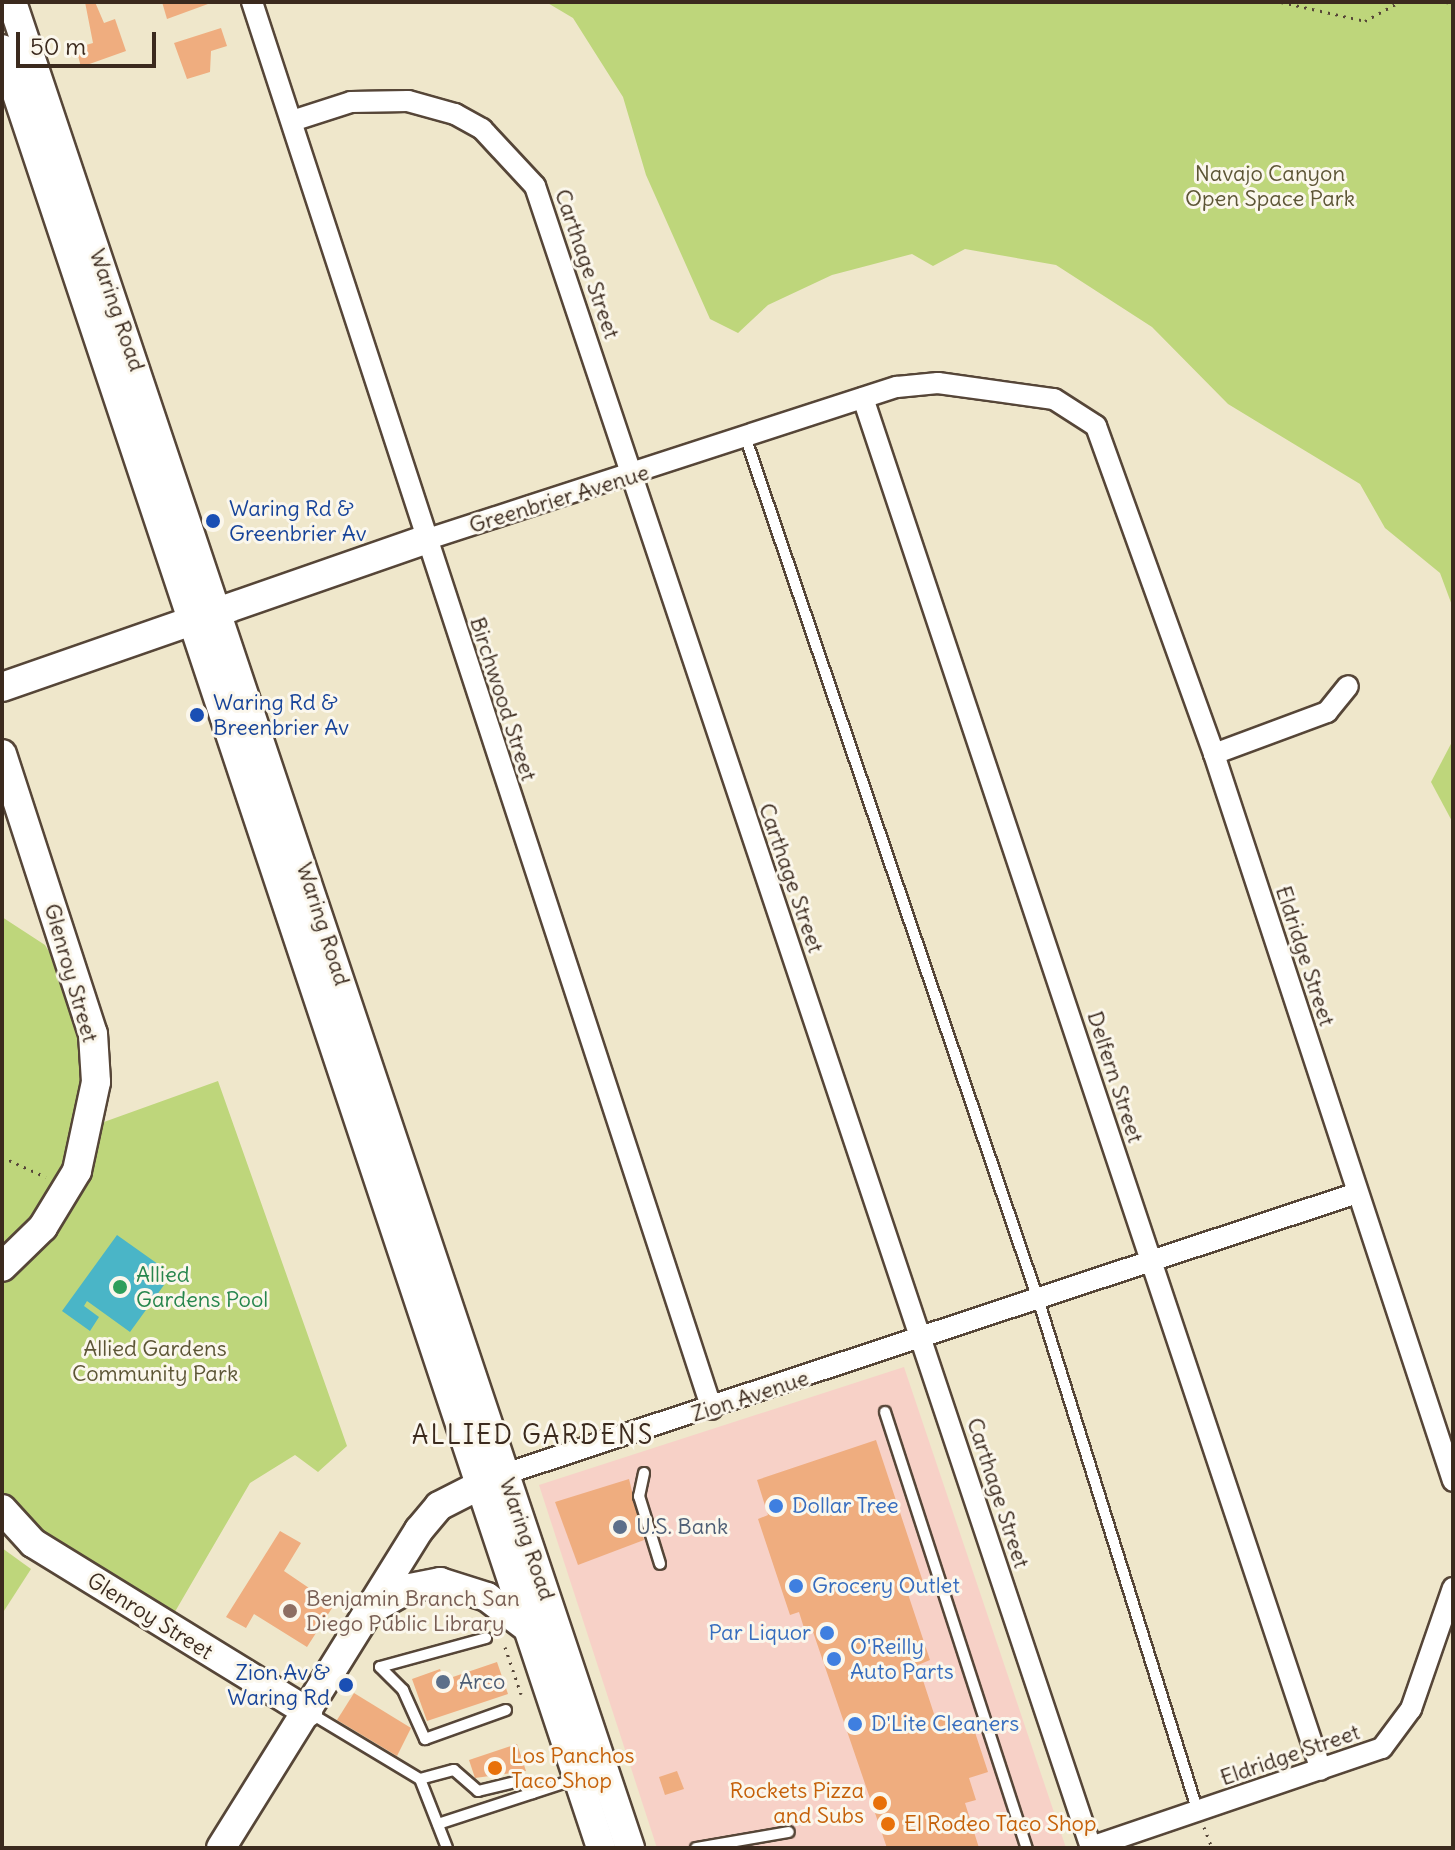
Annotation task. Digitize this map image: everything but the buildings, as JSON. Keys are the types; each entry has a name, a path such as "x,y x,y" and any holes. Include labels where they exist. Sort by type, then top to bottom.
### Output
{"main road":[{"name":"Waring Road","path":"12,2 207,620 492,1478 630,1848"},
{"name":"Waring Road","path":"2,49 207,620"},
{"name":"Greenbrier Avenue","path":"2,687 207,620 425,540"},
{"name":"Glenroy Street","path":"2,754 93,1034 90,1127 68,1186 43,1227 2,1267"},
{"name":"Waring Road","path":"492,1478 526,1627 601,1848"},
{"name":"Zion Avenue","path":"224,1847 429,1518 492,1478"},
{"name":"Glenroy Street","path":"2,1509 33,1543 308,1712"},
{"path":"369,1612 402,1591 440,1582 487,1597 526,1627"}],"street":[{"name":"Birchwood Street","path":"252,2 425,540 712,1409"},
{"name":"Carthage Street","path":"292,121 351,102 408,101 482,129 535,186 1091,1848"},
{"name":"Greenbrier Avenue","path":"425,540 631,478 863,398 938,383 1054,399 1082,413 1109,446"},
{"name":"Delfern Street","path":"863,398 1321,1770"},
{"name":"Eldridge Street","path":"1109,446 1214,754 1453,1481"},
{"path":"1214,754 1327,712 1348,686"},
{"name":"Zion Avenue","path":"492,1478 712,1409 1357,1193"},
{"name":"Eldridge Street","path":"1091,1848 1382,1748 1403,1726 1453,1588"}],"lane":[{"path":"746,439 1038,1299 1198,1812"},
{"path":"885,1412 1027,1848"},
{"path":"644,1473 639,1496 660,1564"},
{"path":"486,1638 380,1667 403,1690 425,1739 506,1710"},
{"path":"308,1712 420,1779 447,1848"},
{"path":"420,1779 454,1770 478,1791 519,1781 532,1793"},
{"path":"438,1824 578,1778"},
{"path":"696,1848 789,1832"}],"path":[{"path":"1281,2 1365,21 1399,2"},
{"path":"1446,2 1453,3"},
{"path":"2,1157 68,1186"},
{"path":"505,1647 521,1694"}],"shaded area":[{"path":"904,1367 1066,1848 657,1848 539,1485"}],"green space":[{"name":"Navajo Canyon Open Space Park","path":"546,2 1453,2 1453,608 1440,573 1385,528 1360,484 1228,404 1152,327 1056,265 965,249 933,266 912,254 832,275 768,305 738,333 710,319 646,175 623,97 573,18"},
{"path":"1453,740 1453,823 1431,782"},
{"name":"Allied Gardens Community Park","path":"2,917 45,945 88,1015 90,1127 218,1081 347,1446 318,1472 295,1455 250,1483 169,1622 2,1508"},
{"path":"2,1548 31,1569 2,1614"}],"water":[{"name":"Allied Gardens Pool","path":"117,1235 172,1274 130,1332 87,1301 84,1306 99,1317 90,1331 62,1311"}],"place":[{"name":"Waring Rd & Greenbrier Av","path":"213,521"},
{"name":"Waring Rd & Breenbrier Av","path":"197,715"},
{"name":"Allied Gardens Pool","path":"120,1287"},
{"name":"Dollar Tree","path":"776,1506"},
{"name":"U.S. Bank","path":"620,1527"},
{"name":"Grocery Outlet","path":"796,1586"},
{"name":"Benjamin Branch San Diego Public Library","path":"290,1611"},
{"name":"Par Liquor","path":"827,1633"},
{"name":"O'Reilly Auto Parts","path":"834,1659"},
{"name":"Arco","path":"443,1682"},
{"name":"Zion Av & Waring Rd","path":"346,1685"},
{"name":"D'Lite Cleaners","path":"855,1724"},
{"name":"Los Panchos Taco Shop","path":"495,1768"},
{"name":"Rockets Pizza and Subs","path":"880,1803"},
{"name":"El Rodeo Taco Shop","path":"888,1824"}],"district":[{"name":"ALLIED GARDENS","path":"533,1435"}]}
